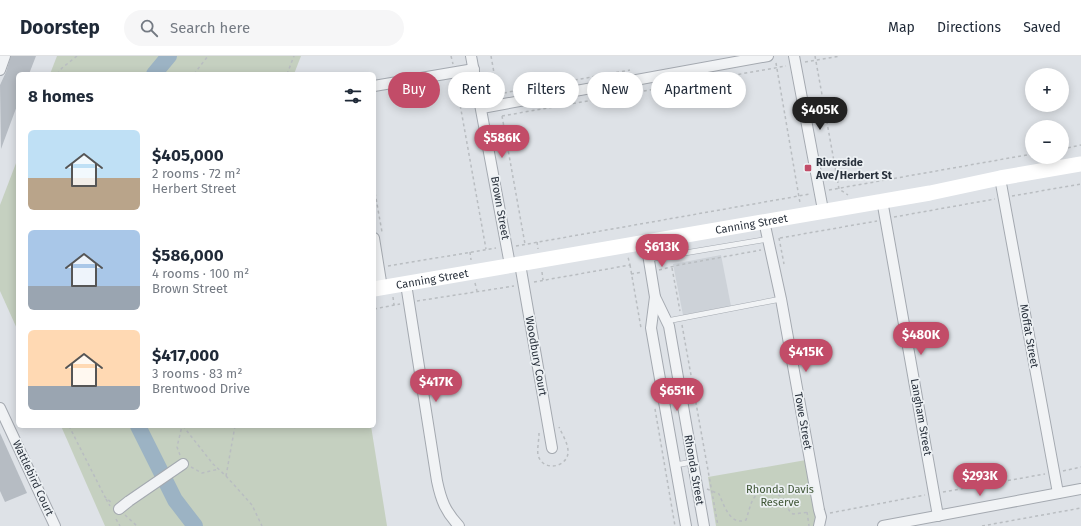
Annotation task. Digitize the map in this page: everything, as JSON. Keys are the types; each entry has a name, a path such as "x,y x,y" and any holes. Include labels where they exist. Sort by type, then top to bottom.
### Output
{"street":[{"path":"0,70 5,56"},
{"name":"Brown Street","path":"471,56 475,72"},
{"path":"505,103 772,59"},
{"path":"795,60 823,210"},
{"path":"459,72 474,69"},
{"path":"376,86 448,74"},
{"name":"Brown Street","path":"482,108 507,247 515,265"},
{"name":"Canning Street","path":"378,289 823,210 930,193 1000,178 1081,164"},
{"name":"Moffat Street","path":"1000,178 1058,493"},
{"name":"Langham Street","path":"882,200 939,493 938,516"},
{"name":"Towe Street","path":"764,221 781,299 821,517 820,526"},
{"name":"Rhonda Street","path":"646,242 655,298 651,328 686,526"},
{"path":"376,250 379,268 378,289"},
{"name":"Woodbury Court","path":"515,265 524,284 552,448"},
{"path":"406,284 441,501 449,516 459,526"},
{"name":"Rhonda Street","path":"655,298 669,326 704,526"},
{"name":"Wattlebird Court","path":"0,408 55,526"},
{"path":"119,509 183,464"},
{"path":"883,526 1081,489"}],"lane":[{"path":"649,259 768,239"},
{"path":"667,321 781,299"},
{"path":"675,465 693,462"}],"path":[{"path":"59,72 77,56"},
{"path":"196,72 208,56"},
{"path":"288,72 294,56"},
{"path":"451,56 454,72"},
{"path":"491,56 494,72"},
{"path":"815,56 838,188 860,204 872,221"},
{"path":"502,116 776,67 795,60 816,60 840,56"},
{"path":"772,59 776,67 802,214"},
{"path":"505,93 635,70"},
{"path":"460,108 486,249"},
{"path":"501,108 525,244"},
{"path":"1069,148 1081,145"},
{"path":"379,268 486,249 525,244 1025,155"},
{"path":"768,239 1081,184"},
{"path":"779,238 785,270"},
{"path":"376,309 630,265 626,245"},
{"path":"631,274 672,268 679,265 763,250"},
{"path":"672,268 718,526"},
{"path":"70,428 105,497 137,526"},
{"path":"185,428 213,464 252,505 262,526"},
{"path":"226,476 235,428"},
{"path":"830,513 1081,468"},
{"path":"697,486 719,494 730,517 736,522 741,523 746,520 754,496 767,488 778,493 790,512 793,514 819,510"},
{"path":"982,526 1081,508"},
{"path":"807,512 809,526"}],"shaded area":[{"path":"721,255 731,306 683,315 673,264"}],"green space":[{"path":"57,56 301,56 295,72 51,72"},
{"path":"16,163 16,327 0,291 0,205"},
{"path":"62,428 371,428 387,526 105,526"},
{"name":"Rhonda Davis Reserve","path":"806,460 816,522 815,526 716,526 708,477"}],"building":[{"path":"11,56 36,56 30,72 16,72 16,108 1,149 0,85"},
{"path":"0,433 27,493 5,502 0,491"}],"waterway":[{"path":"156,72 169,56"},
{"path":"139,428 175,500 195,526"}],"place":[{"name":"Riverside Ave/Herbert St","path":"808,168"}]}
